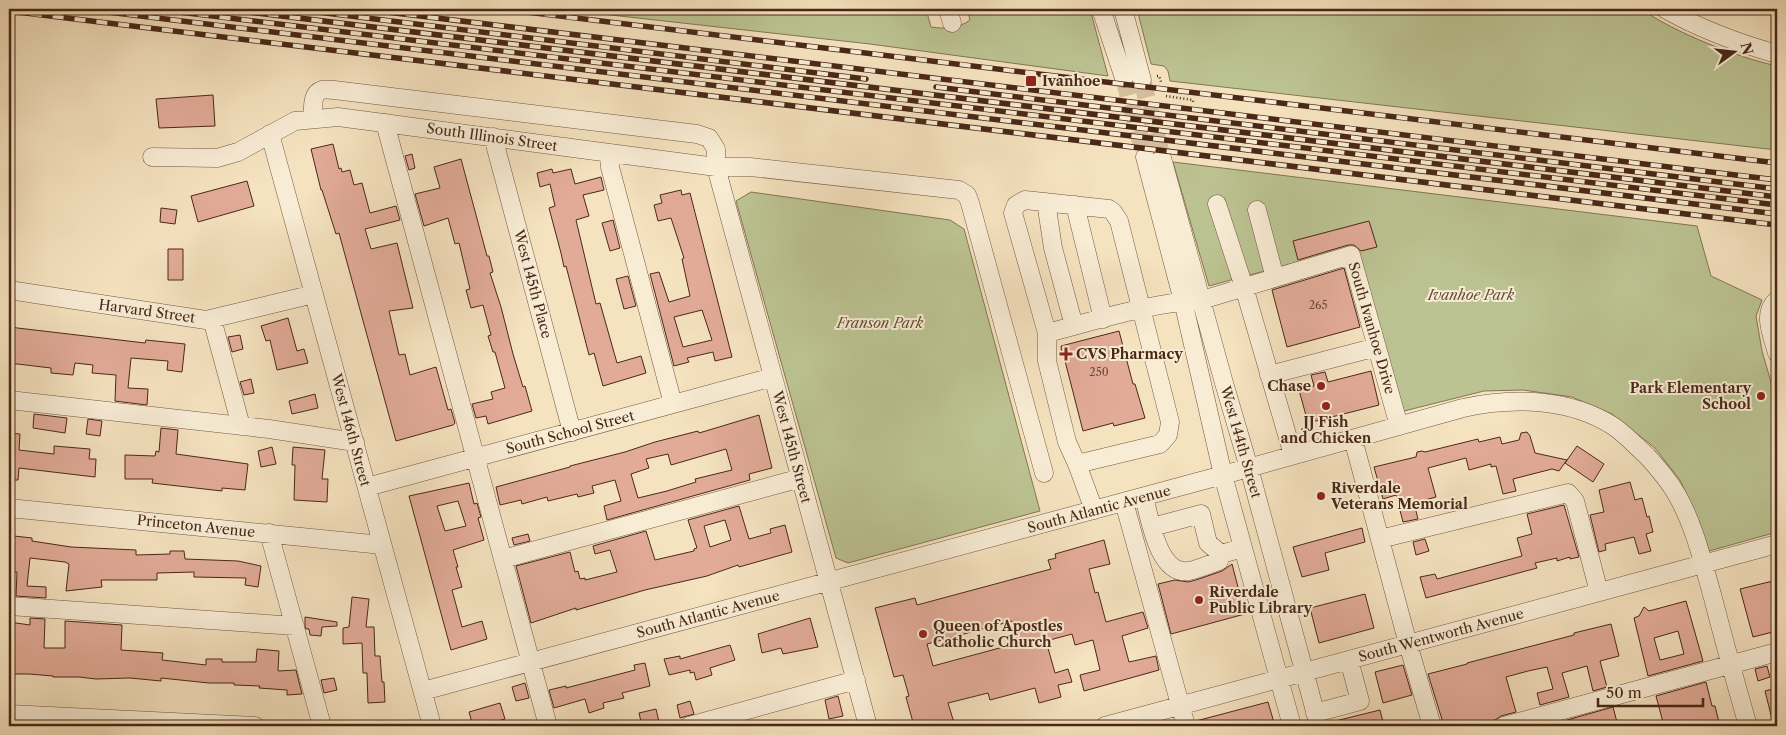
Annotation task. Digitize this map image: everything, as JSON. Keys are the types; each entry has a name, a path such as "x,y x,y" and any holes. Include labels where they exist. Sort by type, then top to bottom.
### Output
{"street":[{"path":"1102,9 1124,78"},
{"path":"1123,9 1142,80"},
{"path":"1665,9 1690,22 1756,48 1777,54"},
{"name":"West 145th Street","path":"313,119 313,102 316,93 321,90 334,90 697,134 709,138 716,149 716,167 868,726"},
{"name":"South Illinois Street","path":"152,157 217,158 238,152 295,121 338,117 716,167 750,167 959,190 967,194 1044,474"},
{"path":"385,123 548,726"},
{"name":"West 146th Street","path":"270,134 432,726"},
{"name":"West 145th Place","path":"493,137 572,432"},
{"path":"609,152 610,167 673,404"},
{"name":"West 144th Street","path":"1292,726 1223,475 1182,301 1153,157 1202,300 1317,720"},
{"path":"1077,464 1160,444 1168,435 1170,422 1119,221 1109,209 1025,200 1016,205 1013,213 1047,333 1046,361 1067,442 1094,510"},
{"path":"1046,202 1053,248 1074,326"},
{"path":"1217,204 1244,287 1293,456"},
{"path":"1075,205 1103,319"},
{"path":"1257,210 1275,278"},
{"name":"South Ivanhoe Drive","path":"1047,333 1182,301 1202,300 1351,255 1399,426"},
{"name":"Harvard Street","path":"9,290 206,320 314,294"},
{"path":"1777,300 1768,313 1777,353"},
{"path":"212,319 241,426"},
{"path":"1269,375 1377,347"},
{"name":"South School Street","path":"367,487 773,377"},
{"path":"9,400 241,426 355,442"},
{"name":"South Atlantic Avenue","path":"423,691 1486,403 1530,402 1558,405 1586,412 1613,426 1640,449 1660,470 1677,494 1689,521 1703,564 1748,726"},
{"path":"1353,439 1432,726"},
{"path":"503,559 801,478"},
{"path":"1380,539 1568,493 1575,501 1599,592"},
{"path":"1144,497 1161,556 1177,570 1188,571 1219,561 1221,554"},
{"path":"1124,502 1186,726"},
{"name":"Princeton Avenue","path":"9,508 382,544"},
{"path":"1152,527 1201,514 1208,543 1221,554"},
{"path":"268,533 322,726"},
{"name":"South Wentworth Avenue","path":"1104,726 1777,544"},
{"path":"1221,554 1243,548"},
{"path":"9,606 295,626"},
{"path":"1504,726 1777,652"},
{"path":"1317,720 1360,701 1349,660"},
{"path":"689,726 856,680"},
{"path":"9,714 255,726"}],"path":[{"path":"1166,96 1193,100 1193,103"}],"green space":[{"path":"557,9 926,9 931,27 946,28 956,27 970,20 967,9 1090,9 1108,76 870,44"},
{"path":"1137,9 1641,9 1671,27 1707,43 1743,57 1777,66 1777,150 1170,81 1168,71 1164,66 1151,64"},
{"name":"Ivanhoe Park","path":"1173,162 1697,226 1711,276 1762,300 1756,316 1762,351 1777,403 1777,532 1709,551 1698,519 1680,480 1655,448 1612,414 1572,397 1523,390 1484,391 1404,411 1356,246 1209,286"},
{"name":"Franson Park","path":"751,192 950,220 964,229 1040,511 848,563 836,558 736,201"}],"building":[{"path":"213,95 215,126 159,128 156,99"},
{"path":"333,144 339,169 341,168 342,172 350,170 354,185 362,183 370,213 396,206 400,220 365,229 371,249 397,243 413,308 389,311 399,355 405,354 410,375 436,367 448,410 451,409 455,423 453,425 396,441 339,233 336,234 321,190 311,149"},
{"path":"412,154 415,168 409,170 405,156"},
{"path":"461,159 487,256 489,256 493,272 490,273 523,387 525,386 532,411 488,424 486,416 476,418 472,404 493,399 491,392 505,388 495,352 493,352 488,336 491,335 483,305 471,308 466,290 470,289 459,243 455,244 448,218 424,226 415,194 440,188 434,167"},
{"path":"552,169 553,173 571,169 575,184 601,177 604,190 583,195 589,216 576,220 596,304 600,303 617,363 641,356 646,373 603,386 594,353 589,355 566,266 564,267 549,208 555,206 550,184 540,187 537,173"},
{"path":"247,181 254,206 198,222 191,196"},
{"path":"681,190 682,195 690,193 732,357 715,361 713,352 687,358 689,362 674,366 650,274 659,272 669,302 690,296 682,259 684,258 671,218 658,221 654,205 662,203 660,195","holes":["702,310 712,340 683,347 674,317"]},
{"path":"161,208 177,210 175,224 160,222"},
{"path":"613,220 620,248 610,251 602,223"},
{"path":"1369,221 1377,247 1361,251 1354,245 1348,245 1298,260 1293,241"},
{"path":"168,249 183,249 183,280 168,280"},
{"path":"1344,268 1360,327 1287,347 1272,290"},
{"path":"628,276 636,306 624,309 616,279"},
{"path":"288,318 297,351 304,349 308,363 277,370 270,340 266,341 261,326"},
{"path":"9,327 145,343 146,340 185,344 182,372 167,370 168,361 131,358 128,388 148,389 147,405 115,401 116,375 92,373 93,365 75,363 73,375 51,373 51,368 9,363"},
{"name":"CVS Pharmacy","path":"1119,331 1133,384 1135,384 1145,418 1114,426 1113,423 1083,431 1064,357 1062,357 1061,346"},
{"path":"240,335 243,349 232,352 228,337"},
{"path":"1371,371 1379,405 1308,423 1299,390 1314,386 1311,375 1325,372 1328,382"},
{"path":"251,379 254,393 244,395 240,382"},
{"path":"315,394 318,408 292,414 289,401"},
{"path":"34,414 67,418 65,433 33,428"},
{"path":"759,415 772,468 749,474 750,480 607,520 604,506 621,501 615,480 592,486 594,493 578,497 577,494 548,501 547,497 522,504 521,500 500,505 496,487 655,442 698,431 699,433","holes":["726,449 732,470 695,479 696,482 638,498 631,474 649,468 646,459 668,454 671,465"]},
{"path":"88,419 102,421 100,436 86,434"},
{"path":"161,428 178,430 176,454 248,464 245,490 222,488 222,491 152,483 153,479 125,479 125,455 155,456 156,451 159,452"},
{"path":"1527,432 1535,453 1567,460 1559,471 1552,469 1513,479 1516,491 1503,494 1496,466 1491,467 1491,464 1469,470 1466,458 1428,468 1436,497 1414,503 1418,519 1403,522 1396,495 1383,499 1374,467 1416,457 1417,452 1425,452 1478,439 1479,442 1500,437 1502,444 1519,440 1521,433"},
{"path":"9,433 20,434 19,450 54,454 54,446 90,449 89,459 96,459 95,477 19,468 18,480 9,480"},
{"path":"1577,446 1604,464 1593,482 1565,463"},
{"path":"272,447 276,464 261,467 258,451"},
{"path":"293,447 325,450 322,479 328,479 327,502 294,500 295,465 292,465"},
{"path":"1630,482 1635,500 1642,498 1647,517 1649,516 1653,532 1646,534 1651,551 1639,554 1634,537 1605,544 1606,550 1599,552 1590,515 1604,512 1599,490"},
{"path":"469,483 474,504 477,503 481,517 478,518 484,540 453,550 462,587 452,590 462,627 482,621 487,639 451,650 409,496","holes":["458,501 466,526 445,531 437,506"]},
{"path":"1564,505 1579,557 1570,559 1570,557 1557,561 1557,558 1535,563 1537,568 1426,598 1420,577 1435,574 1437,579 1522,556 1517,538 1532,534 1527,514"},
{"path":"739,506 749,539 771,533 770,529 785,525 792,552 576,610 576,608 531,623 516,566 570,552 575,572 578,571 580,579 585,578 585,580 617,572 610,550 595,554 593,546 646,531 655,560 694,551 697,548 688,520","holes":["725,520 731,540 710,547 704,526"]},
{"path":"1362,528 1365,542 1325,553 1329,570 1302,577 1293,547"},
{"path":"528,534 530,541 514,545 512,538"},
{"path":"14,536 71,547 136,550 136,555 170,554 170,551 184,551 185,559 238,561 261,566 258,587 245,585 246,578 194,577 194,572 157,573 157,580 101,580 102,587 66,591 69,564 30,558 27,586 46,587 46,598 16,596 17,572 11,572"},
{"path":"1425,539 1429,551 1416,555 1413,542"},
{"path":"1104,540 1110,564 1089,569 1095,593 1098,592 1106,622 1143,612 1148,628 1122,636 1129,662 1156,656 1159,670 1084,691 1080,675 1100,670 1093,640 1075,645 1072,634 1046,641 1055,673 1068,669 1072,682 1058,685 1061,697 1039,703 1035,688 990,700 988,693 948,703 955,726 914,726 906,697 909,696 903,675 894,677 875,608 915,598 917,605 1051,569 1048,560 1056,558 1055,554","holes":["1012,621 1018,643 933,666 927,644"]},
{"name":"Riverdale Public Library","path":"1232,564 1245,614 1171,634 1158,584 1175,580 1188,582 1196,580 1222,571"},
{"path":"1777,580 1777,631 1753,637 1740,589"},
{"path":"1365,594 1374,628 1319,643 1310,608"},
{"path":"352,597 369,599 366,627 374,627 375,656 380,656 385,702 368,703 367,673 363,673 362,643 343,644 343,628 349,627"},
{"path":"1686,601 1703,661 1648,676 1634,618 1639,616 1644,607 1649,611","holes":["1678,631 1684,654 1660,660 1654,638"]},
{"path":"305,617 337,622 337,626 322,627 321,636 310,635 309,629 306,629 305,626"},
{"path":"30,618 45,619 44,648 65,648 65,621 122,625 121,650 163,653 162,660 206,665 206,659 222,659 222,662 256,662 257,649 279,651 278,671 296,670 302,694 287,695 287,690 234,685 234,683 209,683 161,678 161,681 130,678 96,679 9,674 9,622 30,625"},
{"path":"810,618 818,647 783,654 781,648 762,653 758,634"},
{"path":"1611,624 1619,656 1600,661 1607,687 1593,691 1587,666 1562,673 1569,697 1540,705 1537,693 1553,689 1547,667 1528,671 1506,677 1516,712 1473,726 1444,726 1428,674"},
{"path":"730,645 735,660 710,668 712,675 696,680 694,672 690,673 690,670 669,675 664,659 680,656 680,659"},
{"path":"645,663 650,686 622,693 624,698 603,703 604,708 589,713 585,699 554,708 549,690 566,686 566,688 635,670 634,665"},
{"path":"1403,665 1412,695 1383,703 1375,672"},
{"path":"1767,666 1770,677 1758,681 1755,669"},
{"path":"334,678 337,690 324,693 321,680"},
{"path":"1706,682 1712,706 1715,706 1720,726 1664,726 1656,696"},
{"path":"525,683 529,698 516,701 512,687"},
{"path":"1777,688 1777,722 1773,723 1765,691"},
{"path":"838,696 843,716 829,719 825,700"},
{"path":"690,701 694,714 680,718 677,705"},
{"path":"1268,702 1275,726 1196,726 1196,721"},
{"path":"500,703 505,719 473,726 469,712"},
{"path":"1613,707 1618,726 1568,726 1567,720"},
{"path":"656,709 660,726 642,726 639,713"},
{"path":"1380,710 1384,726 1331,726 1331,722"}],"tunnel":[{"path":"1124,78 1145,157"},
{"path":"1142,80 1162,158"}],"railway":[{"path":"83,9 1777,214"},
{"path":"154,9 1777,205"},
{"path":"224,9 1777,197"},
{"path":"293,9 866,79"},
{"path":"362,9 1777,180"},
{"path":"501,9 1777,163"},
{"path":"9,11 1777,225"},
{"path":"936,87 1777,189"}],"place":[{"name":"Ivanhoe","path":"1031,81"},
{"name":"CVS Pharmacy","path":"1066,354"},
{"name":"Chase","path":"1321,386"},
{"name":"Park Elementary School","path":"1761,396"},
{"name":"JJ Fish and Chicken","path":"1326,406"},
{"name":"Riverdale Veterans Memorial","path":"1321,496"},
{"name":"Riverdale Public Library","path":"1199,600"},
{"name":"Queen of Apostles Catholic Church","path":"923,634"}]}
